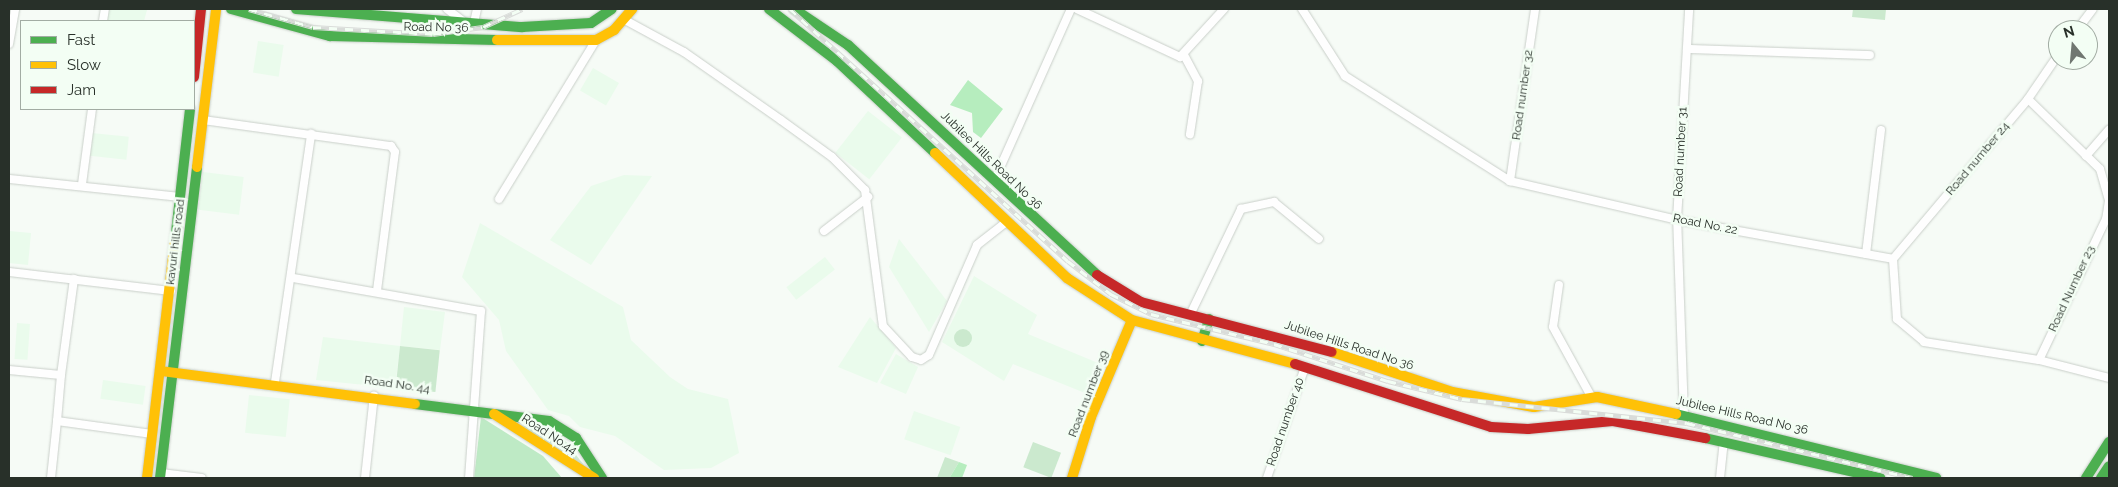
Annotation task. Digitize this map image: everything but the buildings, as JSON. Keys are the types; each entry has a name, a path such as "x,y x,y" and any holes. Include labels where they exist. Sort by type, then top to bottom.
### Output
{"main road":[{"path":"195,69 201,9"},
{"name":"kavuri hills road","path":"161,476 216,9"},
{"name":"Road No 36","path":"232,9 294,28 356,38 596,40"},
{"name":"Road No 36","path":"302,10 359,17 571,26 597,20 612,9"},
{"path":"596,40 625,20 632,9"},
{"path":"769,9 837,61 1067,278 1132,320 1202,341 1305,367 1491,427 1528,429 1612,421 1724,441 1800,460 1839,473 1880,478"},
{"name":"Jubilee Hills Road No 36","path":"794,9 848,44 1103,281 1141,302 1306,343 1452,392 1514,405 1592,398 1625,401 1805,443 1936,478"},
{"path":"356,38 359,17"},
{"path":"199,32 212,33"},
{"name":"kavuri hills road","path":"147,478 171,291 190,110"},
{"path":"1202,341 1209,319"},
{"name":"Road number 39","path":"1072,478 1091,417 1132,320"},
{"name":"Road No. 44","path":"161,371 275,382 533,417 564,426 602,478"},
{"name":"Road No.44","path":"491,412 594,478"},
{"path":"2086,478 2109,442"},
{"path":"1800,460 1805,443"},
{"path":"2101,478 2109,466"}],"street":[{"path":"9,44 15,9"},
{"path":"447,9 469,22 478,9"},
{"path":"994,181 1071,9"},
{"path":"1077,9 1172,56 1184,56 1224,9"},
{"name":"Road No. 22","path":"1302,9 1345,76 1510,181 1677,220 1893,259"},
{"name":"Road number 32","path":"1510,181 1535,9"},
{"name":"Road number 31","path":"1684,416 1677,220 1689,9"},
{"path":"2085,20 2093,9"},
{"path":"625,20 684,52 818,147 856,180 868,197 883,326 917,360 930,355 977,244 1006,222"},
{"path":"499,199 596,40"},
{"path":"1688,49 1870,55"},
{"path":"1184,56 1198,81 1190,134"},
{"name":"Road number 24","path":"1893,259 2028,99 2048,70"},
{"name":"Road Number 23","path":"2028,99 2100,169 2106,186 2106,218 2039,360"},
{"path":"82,184 92,110"},
{"path":"203,120 388,144 395,152 377,290"},
{"path":"1866,254 1881,130"},
{"path":"2086,156 2109,130"},
{"path":"275,382 292,278 311,134"},
{"path":"9,179 82,184 181,197"},
{"path":"824,231 868,197"},
{"path":"1190,315 1241,209 1274,202 1319,239"},
{"path":"1893,259 1897,319 1914,336 1938,347 2039,360 2109,378"},
{"name":"kavuri hills road","path":"9,272 171,291"},
{"path":"292,278 377,290 481,311 477,409 469,478"},
{"path":"51,478 61,375 74,279"},
{"path":"1559,285 1553,327 1592,398"},
{"name":"Road number 40","path":"1267,478 1305,367"},
{"path":"9,370 61,375"},
{"path":"365,478 374,395"},
{"path":"57,421 152,434"},
{"path":"1720,478 1724,441"},
{"path":"161,476 202,478"}],"shaded area":[{"path":"108,9 147,10 144,20 106,20"},
{"path":"1853,9 1886,9 1885,20 1852,17"},
{"path":"258,41 284,45 279,77 253,73"},
{"path":"593,68 619,83 606,106 580,91"},
{"path":"968,80 1003,109 981,138 973,132 972,113 950,105"},
{"path":"868,111 902,137 869,179 835,153"},
{"path":"92,133 129,137 126,160 90,156"},
{"path":"203,172 244,177 239,215 198,210"},
{"path":"624,175 652,176 591,265 550,240 591,186"},
{"path":"480,223 623,307 631,340 670,377 688,389 728,399 739,453 711,468 664,470 615,436 580,427 569,416 548,410 506,351 499,320 462,277"},
{"path":"9,231 31,233 28,265 9,263"},
{"path":"899,239 947,301 929,332 889,267"},
{"path":"825,257 835,270 796,300 786,287"},
{"path":"974,276 1037,315 1028,334 1103,365 1090,395 1013,364 1004,381 942,342"},
{"path":"404,307 445,312 440,350 400,346"},
{"path":"870,317 896,348 877,383 838,367"},
{"path":"17,323 30,324 27,360 14,359"},
{"path":"963,329 969,332 972,338 969,344 963,347 957,344 954,338 957,332"},
{"path":"323,337 400,346 395,388 316,380"},
{"path":"400,346 440,350 435,392 396,388"},
{"path":"896,354 918,367 906,394 880,383"},
{"path":"103,380 146,386 143,405 100,399"},
{"path":"249,395 290,399 286,437 245,433"},
{"path":"914,411 960,427 951,455 904,439"},
{"path":"481,417 543,456 562,478 474,478"},
{"path":"516,424 560,434 586,468"},
{"path":"1033,442 1061,453 1051,478 1023,467"},
{"path":"945,457 959,462 950,477 954,478 937,478"},
{"path":"959,462 967,465 962,478 950,477"}],"railway":[{"path":"249,9 313,27 433,34 483,27 522,9"},
{"path":"790,9 1068,261 1111,294 1151,314 1274,344 1388,381 1462,399 1687,423 1912,478"}],"traffic: fast":[{"path":"231,9 330,36 497,40"},
{"path":"296,9 522,27 591,23 612,9"},
{"path":"769,9 837,61 935,153"},
{"path":"794,9 848,45 1097,275"},
{"path":"175,241 190,110"},
{"path":"160,478 197,167"},
{"path":"1202,341 1209,319"},
{"path":"415,404 549,421 576,438 602,478"},
{"path":"1676,414 1936,478"},
{"path":"1705,438 1880,478"},
{"path":"2086,478 2109,442"},
{"path":"2101,478 2109,466"}],"traffic: slow":[{"path":"197,167 216,9"},
{"path":"497,40 596,40 614,30 632,9"},
{"path":"935,153 1067,278 1132,320 1295,364"},
{"path":"147,478 175,241"},
{"path":"1072,478 1091,417 1132,320"},
{"path":"1332,352 1452,392 1534,407 1597,397 1676,414"},
{"path":"161,371 415,404"},
{"path":"494,414 594,478"}],"traffic: jam":[{"path":"195,67 201,9"},
{"path":"1097,275 1141,302 1332,352"},
{"path":"1295,364 1491,427 1528,429 1613,421 1705,438"}]}
